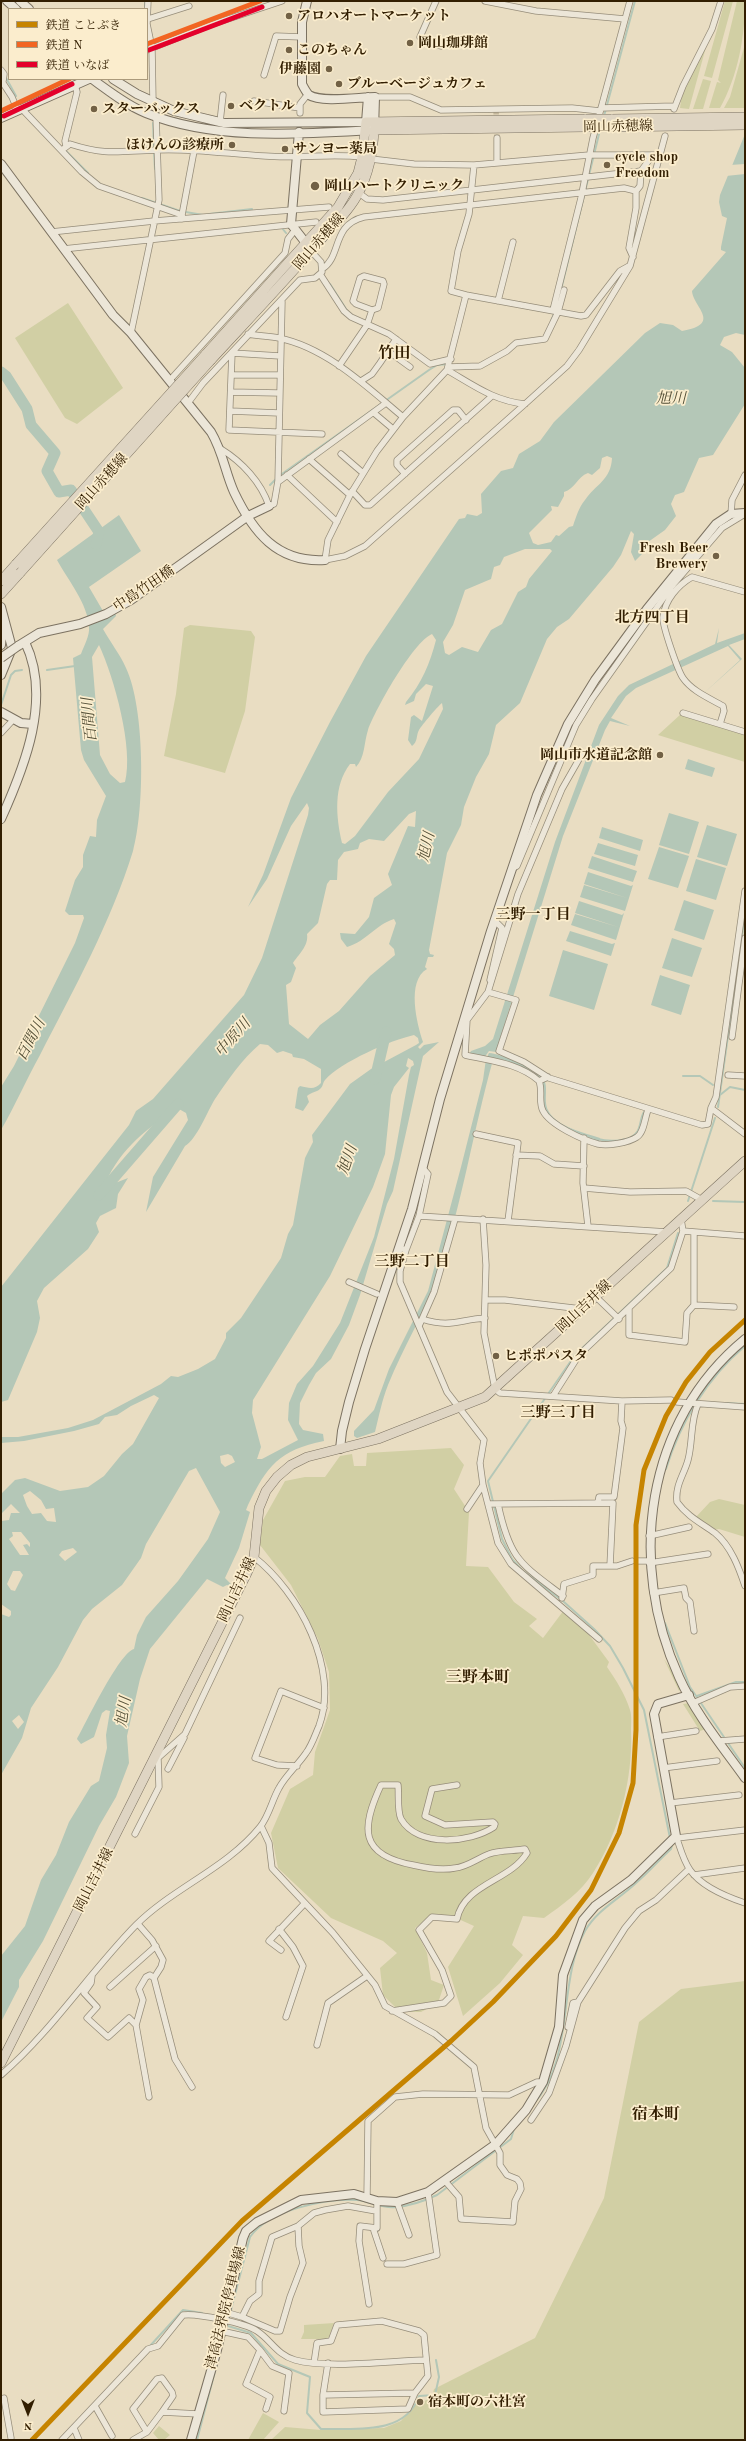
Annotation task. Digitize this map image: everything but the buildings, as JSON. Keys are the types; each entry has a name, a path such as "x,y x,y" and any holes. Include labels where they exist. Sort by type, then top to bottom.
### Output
{"main road":[{"name":"岡山赤穂線","path":"695,122 745,117"},
{"name":"岡山赤穂線","path":"1,581 359,193 366,158 370,126 695,122 745,125"},
{"name":"岡山赤穂線","path":"309,247 350,190 366,158"},
{"name":"岡山赤穂線","path":"2,593 208,358"},
{"name":"岡山吉井線","path":"1,2063 157,1757 254,1557 259,1508 266,1491 277,1477 291,1465 308,1457 378,1439 480,1400 495,1389 745,1161"}],"street":[{"path":"7,1 15,8"},
{"path":"20,1 28,8"},
{"path":"148,1 149,49 153,102"},
{"path":"149,49 282,1"},
{"path":"307,1 302,37 302,84 308,94 319,98 410,97 441,110 674,108 712,30 721,1"},
{"path":"436,1 420,37 441,46"},
{"path":"485,1 536,11 625,19"},
{"path":"555,311 630,1"},
{"path":"148,19 190,6"},
{"path":"264,75 276,36 302,37"},
{"path":"2,76 19,108 64,148 99,186 158,204 182,214"},
{"path":"1,118 19,108 87,80"},
{"path":"93,80 129,104 156,116 173,122 224,131 299,132 370,126"},
{"path":"115,80 153,102 197,118 220,122 370,126"},
{"path":"64,148 77,92 75,85"},
{"path":"254,101 300,111 300,104 308,94"},
{"path":"220,122 223,95"},
{"path":"370,126 371,97"},
{"path":"131,333 158,204 156,116"},
{"path":"170,380 285,253 288,239 293,227 292,210 299,132"},
{"path":"1,164 114,315 170,380 221,449 234,491 256,529 283,553 299,559 325,560 345,556 366,546 567,366 579,350 630,266 665,136"},
{"path":"497,138 497,163"},
{"path":"64,148 70,144 102,153 156,150 232,152 266,157 342,155 414,164 474,165 593,155 660,155"},
{"path":"182,214 194,151"},
{"path":"633,258 629,248 636,208 636,191 640,186 641,171 652,156"},
{"path":"474,165 469,214 458,251 451,291 498,301 586,315 620,271 630,266"},
{"path":"359,193 367,199 383,200 641,171"},
{"path":"188,404 203,383 248,334 282,302 300,280 316,278 331,262 336,240 351,222 358,218 469,204 624,188 636,191"},
{"path":"52,232 154,221 182,214 292,210 329,207"},
{"path":"63,248 293,227 316,222"},
{"path":"293,227 321,262 321,272 344,311 396,339 432,364 480,366 507,351 516,343 545,339 564,290"},
{"path":"498,301 513,242"},
{"path":"364,276 383,282 384,284 378,308 372,310 356,304 353,301 360,278 364,276"},
{"path":"325,560 328,540 351,493 363,473 403,417 449,365 466,295"},
{"path":"221,449 230,454 259,483 269,506 274,504 278,479 279,375 282,302"},
{"path":"339,366 367,323 372,310"},
{"path":"248,334 280,338 314,351 361,381 403,417"},
{"path":"361,381 372,374 396,339"},
{"path":"388,351 410,367"},
{"path":"232,353 280,356"},
{"path":"232,353 229,430 322,434"},
{"path":"449,365 492,396 506,402 525,404"},
{"path":"232,375 279,375"},
{"path":"231,392 279,393"},
{"path":"309,459 365,505 370,505 492,396"},
{"path":"278,479 287,475 374,413 385,402"},
{"path":"405,474 397,465 397,460 454,410 458,410 466,420"},
{"path":"230,411 279,413"},
{"path":"374,413 393,430"},
{"path":"341,454 363,473"},
{"path":"287,475 337,522"},
{"path":"731,514 732,500 745,475"},
{"name":"中島竹田橋","path":"21,644 39,633 80,624 106,614 131,600 248,516 269,506"},
{"path":"561,1600 516,1570 502,1549 483,1485 480,1463 484,1440 447,1392 400,1282 403,1249 440,1100 466,1020 494,921 537,795 551,760 581,702 647,609 716,524 731,514 745,514"},
{"path":"512,868 517,866 576,725 592,699 673,587 722,528 745,514"},
{"path":"720,724 724,710 723,706 690,686 682,677 663,618 673,587 692,577 745,592"},
{"path":"1,609 4,631 1,645"},
{"path":"1,609 12,648 1,675"},
{"path":"1,658 21,644 34,666 33,724 28,751 21,775 1,818"},
{"path":"1,712 11,719 33,724"},
{"path":"683,713 745,732"},
{"path":"1,734 11,719"},
{"path":"582,754 562,789 518,894 488,992 466,1020 465,1056 508,1064 531,1074 540,1081 541,1106 548,1118 558,1126 598,1144 627,1142 641,1133 648,1110"},
{"path":"488,992 516,1000 499,1051 524,1062 548,1077 648,1110 702,1125 708,1124 711,1108 716,1097 745,891"},
{"path":"488,992 502,928 494,921"},
{"path":"732,1037 744,957 745,938"},
{"path":"738,991 745,992"},
{"path":"728,1075 745,1076"},
{"path":"540,1081 548,1077"},
{"path":"711,1108 745,1134"},
{"path":"476,1134 518,1143 508,1221"},
{"path":"584,1138 584,1188 588,1226"},
{"path":"516,1155 540,1156 554,1164 584,1166"},
{"path":"340,1449 342,1432 379,1294 419,1216 428,1176 422,1168"},
{"path":"584,1188 690,1193 702,1200"},
{"path":"419,1216 667,1232"},
{"path":"419,1326 438,1280 455,1219"},
{"path":"483,1219 486,1265 484,1333 495,1389 500,1393 549,1395 622,1401 674,1401 694,1404 745,1407"},
{"path":"549,1395 578,1355 629,1309 671,1268 684,1231 681,1219"},
{"path":"684,1231 745,1236"},
{"path":"629,1309 629,1335 685,1342 687,1313 694,1305 694,1233"},
{"path":"349,1282 379,1294"},
{"path":"596,1297 618,1318"},
{"path":"485,1300 504,1300 582,1309"},
{"path":"694,1305 734,1307"},
{"path":"422,1319 453,1325 462,1320 485,1318"},
{"path":"745,1338 719,1364 694,1404 674,1430 664,1458 651,1511 653,1536 652,1562 656,1592 670,1656 689,1695 697,1701 723,1740 745,1778"},
{"path":"598,1502 599,1497 614,1497 623,1428 620,1421 622,1401"},
{"path":"694,1404 688,1460 677,1487 677,1502 692,1518 716,1534 729,1550 745,1586"},
{"path":"467,1509 483,1485"},
{"path":"489,1504 613,1503 610,1566"},
{"path":"497,1504 504,1533 509,1545 520,1563 561,1600 599,1639"},
{"path":"653,1536 689,1527"},
{"path":"502,1549 509,1545"},
{"path":"561,1600 564,1584 594,1575 593,1566 610,1566 635,1561 652,1562 708,1554"},
{"path":"1,2075 57,2017 138,1924 228,1857 261,1826 280,1786 308,1751 324,1708 325,1684 315,1641 286,1590 270,1570 254,1557"},
{"path":"532,1582 536,1576"},
{"path":"656,1592 684,1588 686,1598 690,1602 694,1631"},
{"path":"168,1769 240,1618"},
{"path":"697,1701 730,1688 745,1686"},
{"path":"296,1766 277,1765 255,1758 280,1691 324,1708"},
{"path":"689,1695 677,1700 661,1703 656,1707 654,1714 670,1803 674,1839 689,1869 694,1875 729,1897 745,1903"},
{"path":"658,1737 696,1730"},
{"path":"135,1834 159,1787 157,1757 186,1734"},
{"path":"723,1740 745,1739"},
{"path":"663,1768 717,1761"},
{"path":"392,2011 444,2003 451,1996 442,1970 419,1930 432,1917 457,1918 459,1907 468,1898 512,1870 527,1853 525,1850 490,1853 453,1869 430,1868 401,1863 377,1851 368,1832 368,1818 381,1785 398,1785 400,1817 406,1825 426,1837 464,1839 494,1827 495,1824 493,1822 445,1825 425,1816 432,1789 457,1785"},
{"path":"670,1803 739,1795"},
{"path":"261,1826 268,1843 272,1868 333,1933 375,1986 385,2006 435,2034 474,2067 486,2128 498,2148 500,2165 507,2175 517,2179 520,2182 520,2195 515,2201 513,2222 461,2219 459,2196 447,2184"},
{"path":"674,1839 745,1830"},
{"name":"津高法界院停車場線","path":"191,2440 198,2414 228,2327 243,2238 249,2228 275,2212 301,2200 354,2194 367,2197 377,2206 397,2205 429,2197 498,2148 549,2075 566,2014 563,1975 583,1920 596,1906 631,1880 674,1839"},
{"path":"694,1875 745,1868"},
{"path":"531,2120 549,2093 549,2075 567,2041 578,2002 625,1928 639,1911 656,1900 689,1869"},
{"path":"281,1950 270,1941 279,1929 305,1903"},
{"path":"138,1924 156,1946 163,1960 161,1967 154,1978 175,2059 192,2087"},
{"path":"279,1929 294,1947 303,1966 286,2017"},
{"path":"110,1987 156,1946"},
{"path":"149,2097 136,2025 143,2000 139,1989 146,1977 150,1975 154,1978"},
{"path":"92,1976 91,1983 84,1993 97,2007 87,2018 108,2037 129,2018 136,2025"},
{"path":"317,2045 328,2003 367,1976"},
{"path":"567,2041 566,2014 573,2002 578,2002"},
{"path":"367,2197 368,2121 395,2098 423,2094 509,2095 549,2075"},
{"path":"387,2264 404,2264 437,2255 429,2197"},
{"path":"397,2205 409,2235"},
{"path":"242,2316 250,2300 259,2294 259,2281 272,2237 298,2226 314,2213 342,2206 377,2206 377,2228 360,2226 359,2241 369,2304"},
{"path":"231,2313 242,2316 275,2331 280,2331 290,2297 303,2263 299,2246 298,2226"},
{"path":"373,2228 383,2258"},
{"path":"62,2440 148,2349 158,2346 184,2315 228,2327 258,2331 276,2350 288,2357 314,2363 425,2360"},
{"path":"314,2363 317,2343 330,2341 337,2326 382,2321 419,2331 424,2335 425,2360 428,2376 416,2393 408,2409 323,2412 323,2396 328,2363"},
{"path":"228,2327 248,2336 272,2366 288,2373 284,2411"},
{"path":"260,2350 246,2384 270,2397 266,2410"},
{"path":"134,2440 147,2432 173,2396 172,2392 162,2378 157,2379 133,2409 147,2432"},
{"path":"323,2396 416,2393"},
{"path":"1,2399 4,2398 12,2438"},
{"path":"95,2406 112,2436"},
{"path":"162,2412 198,2414"},
{"path":"74,2428 79,2440"}],"shaded area":[{"path":"725,1 733,1 712,78 704,76"},
{"path":"737,1 745,1 745,15 742,42 736,70 732,83 720,108 709,108 717,82 721,83 718,80"},
{"path":"745,44 745,108 724,108 730,97"},
{"path":"706,47 689,109 680,108 683,92 689,76"},
{"path":"703,79 711,81 703,109 693,109"},
{"path":"68,303 123,388 77,424 65,418 15,338"},
{"path":"190,625 251,631 255,637 245,711 225,773 164,756 176,694 184,628"},
{"path":"681,714 745,734 745,762 658,735"},
{"path":"451,1448 464,1465 454,1489 469,1512 466,1566 488,1567 514,1602 537,1619 529,1626 543,1638 564,1610 584,1628 609,1662 607,1667 623,1693 630,1710 631,1717 630,1768 627,1786 617,1823 602,1857 593,1873 583,1886 558,1908 544,1918 523,1916 512,1945 523,1955 500,1983 463,2016 448,1967 474,1926 454,1917 431,1916 415,1928 427,1953 431,1980 444,1985 438,2003 421,2012 400,2012 383,1995 380,1968 397,1953 383,1941 331,1918 278,1868 271,1833 290,1789 313,1775 315,1752 330,1710 329,1672 318,1639 291,1585 260,1545 263,1520 285,1481 305,1477 325,1477 340,1456 352,1454 354,1466 366,1466 367,1453"},
{"path":"719,1499 745,1505 745,1537 719,1529 714,1530 696,1517 710,1502"},
{"path":"664,1659 681,1689 679,1691"},
{"path":"689,1703 706,1729 700,1731 683,1704"},
{"path":"745,1981 745,2440 271,2440 285,2427 321,2430 384,2428 401,2421 416,2404 432,2398 434,2389 535,2338 604,2198 639,2022 681,1989"},
{"path":"334,2323 329,2337 326,2339 301,2339 304,2332 304,2325"},
{"path":"263,2413 279,2422 263,2440 248,2440"},
{"path":"159,2426 170,2435 164,2440 159,2440 153,2433"}],"water":[{"name":"旭川","path":"745,134 745,335 736,333 724,337 720,345 732,352 745,368 745,404 713,455 699,458 684,492 675,495 671,504 676,516 665,530 641,547 642,554 635,561 631,552 634,534 631,531 621,555 613,567 569,619 557,627 547,639 520,703 496,725 489,754 476,777 464,807 461,825 447,853 429,950 430,954 434,955 433,957 428,957 425,967 427,969 421,975 417,983 415,993 416,1014 423,1042 418,1047 420,1049 424,1045 439,1042 423,1056 393,1191 387,1204 360,1295 349,1325 331,1359 316,1373 300,1403 299,1424 303,1430 323,1434 324,1441 296,1449 285,1455 269,1470 255,1491 246,1510 250,1512 239,1548 225,1578 236,1589 227,1585 223,1587 207,1579 150,1649 140,1679 127,1736 129,1763 116,1797 99,1826 43,1941 19,1980 19,1987 1,2022 1,1956 25,1926 41,1880 56,1855 69,1822 91,1786 99,1781 107,1748 106,1735 110,1711 106,1710 102,1713 94,1737 81,1744 77,1739 120,1662 134,1649 137,1635 146,1617 178,1581 208,1539 220,1512 196,1468 189,1471 146,1544 141,1558 122,1585 92,1609 83,1620 58,1667 31,1708 22,1738 1,1775 1,1614 9,1617 11,1615 11,1611 1,1604 1,1521 9,1520 11,1513 20,1513 11,1504 1,1514 1,1494 15,1480 25,1478 60,1491 88,1487 104,1476 122,1454 133,1444 159,1398 154,1395 131,1406 117,1415 105,1417 99,1424 74,1431 24,1441 1,1443 1,1437 18,1437 68,1428 93,1420 161,1384 171,1376 178,1377 198,1369 215,1359 226,1338 226,1333 241,1318 281,1258 288,1234 293,1225 305,1158 313,1142 312,1135 350,1084 371,1069 419,1043 418,1038 414,1035 393,1042 354,1059 342,1066 325,1080 320,1089 307,1096 309,1102 303,1111 295,1108 298,1088 300,1086 312,1088 319,1085 321,1083 321,1069 304,1059 293,1057 292,1054 283,1051 277,1053 268,1045 260,1044 241,1063 215,1099 194,1138 185,1146 146,1212 153,1177 188,1120 186,1113 179,1109 146,1131 119,1159 106,1182 110,1185 128,1178 118,1194 116,1208 100,1216 96,1223 99,1232 88,1249 44,1288 37,1301 40,1318 37,1332 8,1400 1,1402 1,1287 129,1125 136,1111 153,1099 244,995 262,958 308,815 309,808 307,803 291,826 267,879 248,907 263,875 291,798 366,656 459,519 465,518 467,514 477,516 482,513 481,494 501,471 513,468 519,454 540,441 554,422 645,333 660,323 673,325 682,331 694,328 701,324 703,314 692,291 726,252 721,250 727,218 722,216 719,202 720,195","holes":["607,456 612,458 609,472 583,503 573,526 569,527 559,536 556,535 551,542 538,545 533,543 529,533 552,510 551,506 558,507 564,496 564,492 571,488 581,477 588,473 592,475 600,468 602,458","525,549 550,549 552,551 529,579 526,587 518,592 502,624 491,630 478,652 462,647 449,655 445,653 443,642 453,625 465,590 491,579 494,567 500,565 504,557","432,634 436,640 431,657 417,688 405,705 414,701 416,694 426,684 433,686 422,721 414,715 411,717 408,740 412,746 415,743 418,732 442,703 443,709 419,759 388,792 355,836 345,844 342,843 337,812 338,792 341,782 350,764 355,764 356,767 359,763 363,755 368,730 372,720 386,693 415,650","416,811 415,827 408,826 388,874 392,885 374,898 369,917 355,934 340,933 341,939 347,947 360,941 381,925 394,919 396,923 389,944 394,949 395,955 370,976 339,1011 320,1025 308,1039 289,1024 286,985 291,982 296,968 293,963 305,946 307,934 318,923 327,884 330,880 337,880 338,860 344,852 358,849 360,843 369,839 384,841 409,814","408,1058 413,1061 414,1065 411,1067 409,1075 394,1159 374,1237 340,1323 313,1366 297,1384 289,1403 288,1420 298,1440 262,1459 257,1459 261,1447 252,1413 253,1400 330,1276 373,1187 385,1154 391,1095 394,1087 409,1068 406,1066","228,1454 232,1456 235,1462 225,1467 221,1463 220,1456","30,1491 41,1500 46,1509 54,1508 56,1522 47,1521 41,1513 32,1514 23,1495","12,1532 21,1532 30,1543 30,1547 27,1544 23,1545 29,1555 20,1555 9,1539 13,1536","73,1548 77,1552 65,1561 59,1555 62,1551","13,1571 20,1571 23,1575 15,1591 11,1590 7,1584","19,1715 24,1722 18,1729 12,1721"]},
{"path":"119,515 141,551 89,587 103,611 115,612 116,616 103,629 124,663 137,707 141,758 140,810 133,851 114,904 79,980 1,1130 1,1087 14,1066 75,943 84,918 83,915 69,915 65,911 75,880 83,867 83,855 90,836 96,837 97,820 106,796 84,760 81,750 73,658 81,654 89,633 88,618 77,592 57,560","holes":["99,645 111,675 125,733 127,768 125,782 120,783 110,774 100,755 92,657"]},
{"path":"719,628 717,643 745,633 745,639 729,645 742,659 704,693 740,660 728,646 636,688 626,696 611,718 630,726 610,721 605,730 563,836 496,1052 489,1051 484,1058 470,1053 471,1051 485,1046 493,1039 555,842 599,725 618,696 629,685 715,644"},
{"path":"688,759 715,768 712,777 685,769"},
{"path":"669,813 699,822 689,854 659,845"},
{"path":"707,825 737,834 727,866 697,857"},
{"path":"602,827 643,840 640,851 599,838"},
{"path":"598,843 638,855 635,866 594,854"},
{"path":"659,847 689,856 678,888 648,879"},
{"path":"592,856 637,871 633,882 588,868"},
{"path":"696,859 726,868 716,900 686,891"},
{"path":"588,872 631,886 633,885 625,911 580,897 584,885 627,898 584,884"},
{"path":"684,900 714,910 704,940 674,930"},
{"path":"579,901 622,915 624,913 616,940 571,925 575,914 618,927 575,913"},
{"path":"570,931 612,944 615,943 611,956 566,941"},
{"path":"672,938 702,948 692,977 662,968"},
{"path":"563,950 608,964 594,1010 549,996"},
{"path":"660,975 690,985 681,1015 651,1005"},
{"path":"489,1053 512,1059 537,1072 545,1082 546,1105 553,1117 565,1126 600,1138 599,1142 564,1128 544,1111 542,1083 519,1067 493,1060 454,1222 433,1289 388,1385 382,1402 375,1432 357,1438 354,1436 354,1431 374,1410 389,1369 428,1291 483,1080 486,1059"}],"pier":[{"path":"745,164 745,174 726,176 730,165"}],"waterway":[{"path":"145,1 145,6"},
{"path":"604,116 635,1"},
{"path":"5,76 16,96"},
{"path":"153,123 154,147"},
{"path":"560,294 600,130"},
{"path":"64,149 88,173"},
{"path":"154,152 155,169"},
{"path":"142,198 180,211 203,215"},
{"path":"209,214 252,209"},
{"path":"282,228 286,233"},
{"path":"330,284 348,312"},
{"path":"551,321 555,312"},
{"path":"279,476 429,370 437,365 448,364"},
{"name":"百間川","path":"1,372 6,376 27,409 31,425 55,453 47,471 59,492 71,490 99,532 96,544"},
{"path":"270,485 276,479"},
{"path":"47,670 75,666"},
{"path":"1,705 11,675 15,671 22,670"},
{"path":"718,1107 745,914"},
{"name":"旭川","path":"375,1079 386,1032"},
{"path":"683,1076 700,1076 713,1085"},
{"path":"720,1095 730,1087 745,1090"},
{"name":"中原川","path":"99,1195 178,1104"},
{"path":"598,1139 607,1141 630,1138 638,1130 644,1112"},
{"path":"688,1201 715,1118"},
{"path":"713,1201 745,1202"},
{"path":"670,1838 644,1710 623,1668 610,1646 594,1629 564,1602 522,1570 512,1559 502,1539 488,1481 575,1355 667,1268 678,1233"},
{"path":"666,1469 679,1435 696,1402 719,1372 745,1346"},
{"path":"725,1403 745,1404"},
{"path":"665,1623 690,1687 745,1768"},
{"path":"697,1696 736,1682 745,1682"},
{"path":"533,2104 546,2086 555,2066 561,2044 571,1973 576,1951 585,1931 602,1911 645,1875 671,1849 672,1845"},
{"path":"197,2440 250,2237 259,2228 270,2220 284,2213 329,2201 357,2200 391,2207 406,2206 417,2203 437,2195 511,2139 514,2129"},
{"path":"149,2347 183,2310 202,2313"},
{"path":"228,2326 251,2333 278,2364 310,2377 307,2413 321,2429 363,2429 378,2427 391,2424 403,2418 412,2409 419,2396 435,2395 439,2377 436,2360"}],"tunnel":[{"path":"496,109 497,138"}],"rail line":[{"name":"N","path":"148,44 260,1"},
{"name":"いなば","path":"149,50 262,7"},
{"name":"N","path":"1,111 67,80"},
{"name":"いなば","path":"4,116 72,84"},
{"name":"ことぶき","path":"32,2440 242,2221 451,2041 493,2002 556,1936 591,1890 619,1833 633,1783 636,1730 636,1525 644,1470 666,1416 686,1382 710,1352 745,1320"}],"place":[{"name":"アロハオートマーケット","path":"289,16"},
{"name":"岡山珈琲館","path":"410,43"},
{"name":"このちゃん","path":"289,50"},
{"name":"伊藤園","path":"329,69"},
{"name":"ブルーベージュカフェ","path":"339,84"},
{"name":"ベクトル","path":"231,106"},
{"name":"スターバックス","path":"94,109"},
{"name":"ほけんの診療所","path":"232,145"},
{"name":"サンヨー薬局","path":"285,149"},
{"name":"cycle shop Freedom","path":"607,165"},
{"name":"岡山ハートクリニック","path":"315,186"},
{"name":"Fresh Beer Brewery","path":"716,556"},
{"name":"岡山市水道記念館","path":"660,755"},
{"name":"ヒポポパスタ","path":"496,1356"},
{"name":"宿本町の六社宮","path":"420,2402"}],"district":[{"name":"竹田","path":"394,354"},
{"name":"北方四丁目","path":"652,618"},
{"name":"三野一丁目","path":"533,915"},
{"name":"三野二丁目","path":"412,1262"},
{"name":"三野三丁目","path":"558,1413"},
{"name":"三野本町","path":"478,1678"},
{"name":"宿本町","path":"656,2115"}]}
